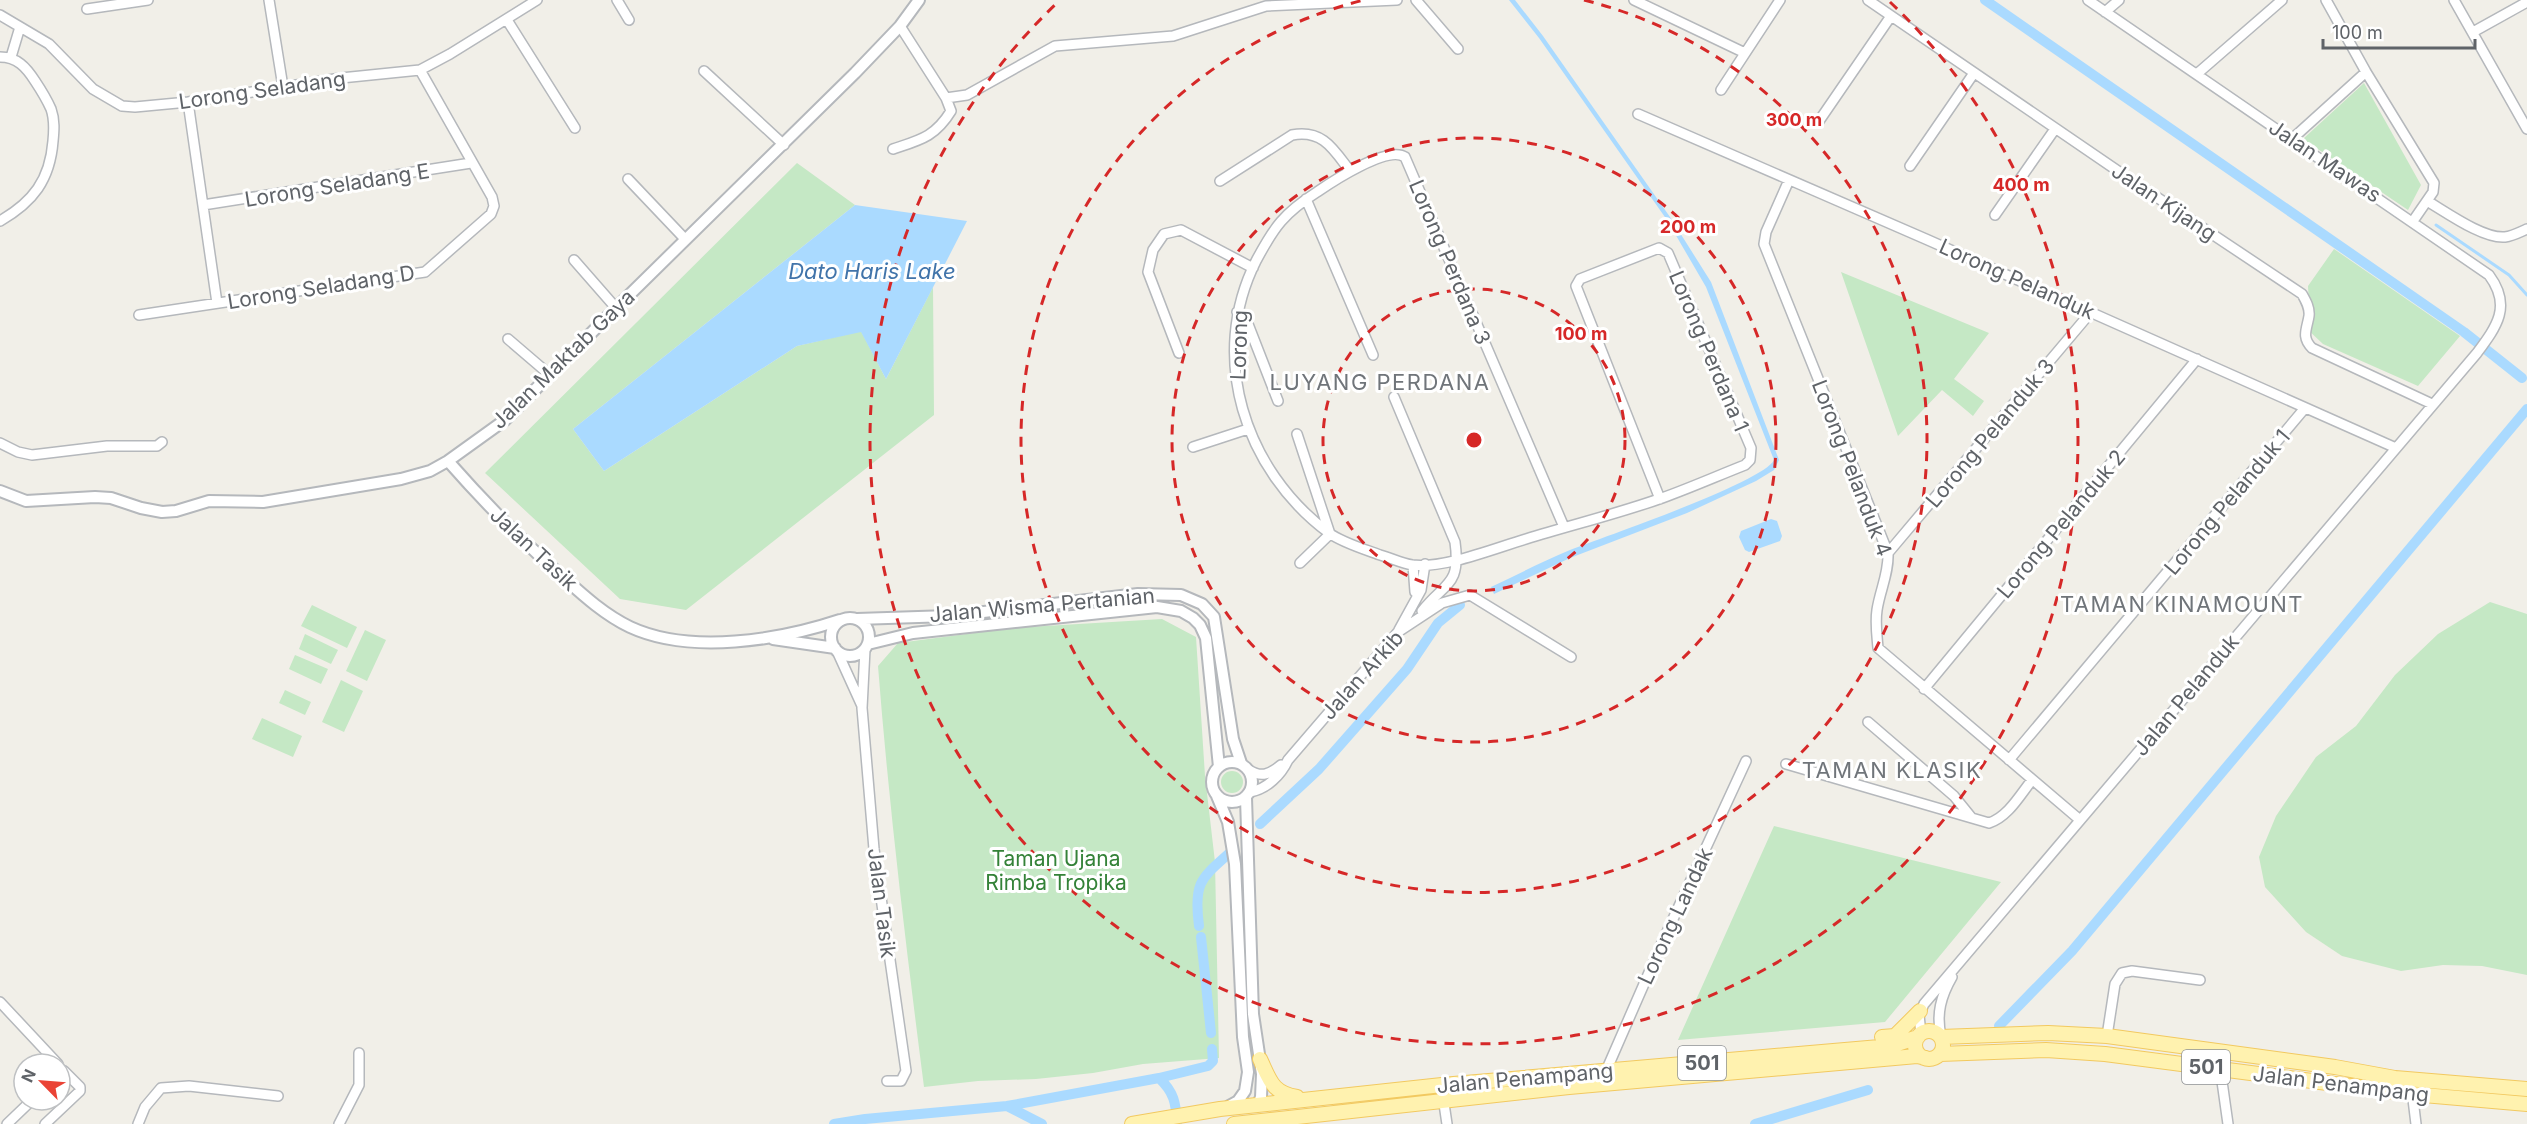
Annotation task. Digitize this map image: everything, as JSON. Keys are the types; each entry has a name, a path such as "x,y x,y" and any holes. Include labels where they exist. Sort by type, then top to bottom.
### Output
{"main road":[{"path":"1798,1055 1834,1043 1895,1036 1920,1011"},
{"name":"Jalan Penampang","path":"1132,1124 1258,1105 1442,1085 1891,1046 1932,1031 1941,1037 2048,1033 2107,1036 2303,1063 2412,1086 2527,1104"},
{"path":"1919,1035 1915,1044 1917,1052 1939,1055 1943,1046 1941,1037"},
{"name":"Jalan Penampang","path":"1236,1124 1569,1087 1917,1056 2000,1051 2046,1050 2106,1054 2219,1069 2412,1086 2527,1089"},
{"path":"1260,1059 1274,1087 1279,1092 1313,1099"},
{"path":"1569,1087 1596,1078 1606,1071 1623,1082"},
{"path":"1236,1124 1258,1105"}],"street":[{"path":"87,9 148,0"},
{"path":"269,0 283,87"},
{"name":"Lorong Seladang","path":"0,15 49,44 93,89 122,106 135,107 188,102 341,78 420,70 537,0"},
{"path":"617,0 629,20"},
{"name":"Jalan Maktab Gaya","path":"0,491 26,501 111,498 153,511 176,511 209,501 263,502 400,479 430,471 505,420 615,308 783,145 900,26 919,0"},
{"path":"946,98 967,95 1055,46 1173,36 1266,6 1397,0"},
{"path":"1416,0 1458,49"},
{"path":"1634,0 1745,53"},
{"path":"1721,90 1780,0"},
{"name":"Jalan Kijang","path":"1868,0 2055,129 2302,294 2308,306 2309,316 2305,339 2312,348 2432,404"},
{"name":"Jalan Mawas","path":"2088,0 2489,275 2501,298 2499,318 2496,327 2477,352"},
{"path":"2105,12 2119,0"},
{"path":"2198,74 2282,0"},
{"path":"2326,0 2366,72 2434,183 2433,192 2413,221"},
{"path":"2454,0 2523,114 2527,129"},
{"path":"2473,32 2527,2"},
{"path":"1819,121 1891,16"},
{"path":"507,20 575,128"},
{"path":"892,149 920,141 938,130 951,111 946,98 900,26"},
{"path":"10,57 20,27"},
{"path":"0,57 10,57 27,68 52,111 54,127 49,170 40,187 20,208 0,221"},
{"name":"Lorong Seladang D","path":"217,303 425,272 491,214 495,206 492,197 420,70"},
{"path":"704,71 783,145"},
{"path":"1910,166 1974,72"},
{"path":"2292,139 2366,72"},
{"path":"140,315 217,303 188,102"},
{"name":"Lorong Pelanduk","path":"1638,114 2396,448"},
{"path":"1995,215 2055,129"},
{"path":"1220,181 1293,135 1302,133 1320,136 1327,141 1350,171"},
{"name":"Lorong","path":"1408,162 1400,153 1392,153 1350,171 1291,209 1270,233 1243,289 1237,312 1234,363 1236,387 1248,429 1265,465 1283,489 1330,534 1364,549 1413,565 1457,560 1660,499 1745,465 1750,460 1751,448"},
{"name":"Lorong Perdana 3","path":"1408,162 1564,527"},
{"name":"Lorong Seladang E","path":"203,206 471,163"},
{"path":"628,179 685,239"},
{"name":"Lorong Pelanduk 4","path":"1789,180 1766,232 1764,244 1888,553 1888,566 1877,610 1878,648 2080,820"},
{"path":"1306,199 1372,355"},
{"path":"2427,201 2492,235 2503,237 2527,229"},
{"path":"1179,353 1148,272 1152,250 1164,234 1181,230 1253,268"},
{"name":"Lorong Perdana 1","path":"1660,499 1576,286 1577,282 1659,248 1668,254 1751,448"},
{"path":"574,260 615,308"},
{"path":"1237,312 1246,319 1278,401"},
{"name":"Lorong Pelanduk 3","path":"1888,553 1896,547 2091,312"},
{"path":"508,339 550,375"},
{"name":"Jalan Pelanduk","path":"1920,1011 2477,352"},
{"name":"Lorong Pelanduk 2","path":"1924,689 2197,359"},
{"path":"1394,397 1455,542 1457,560 1455,576 1418,617"},
{"name":"Lorong Pelanduk 1","path":"2009,760 2305,408"},
{"path":"1193,447 1248,429"},
{"path":"1297,434 1330,534 1300,563"},
{"path":"0,443 18,452 32,455 107,446 157,446 162,442"},
{"name":"Jalan Tasik","path":"448,460 491,510 531,549 588,599 629,627 658,637 721,642 770,638 840,620"},
{"path":"1398,632 1421,590 1425,564"},
{"path":"1413,565 1416,576 1414,600"},
{"name":"Jalan Wisma Pertanian","path":"857,619 949,616 1138,594 1174,594 1191,598 1209,609 1217,627 1231,728 1245,767"},
{"name":"Jalan Arkib","path":"1248,795 1267,785 1284,768 1288,760 1398,632 1442,603 1470,595 1571,657"},
{"name":"Jalan Wisma Pertanian","path":"866,646 913,633 1157,607 1181,611 1200,625 1206,638 1219,766"},
{"path":"857,619 867,627 869,635 866,646 852,656 836,650 831,635 840,620 857,619"},
{"name":"Jalan Tasik","path":"770,638 836,650 862,708"},
{"name":"Jalan Tasik","path":"866,646 862,708 876,859 906,1071 901,1081 886,1081"},
{"path":"1868,722 1954,796 1971,817"},
{"name":"Jalan Arkib","path":"1245,767 1256,774 1265,775 1288,760"},
{"name":"Lorong Landak","path":"1606,1071 1746,761"},
{"path":"1258,1105 1262,1084 1253,1014 1248,795 1253,781 1245,767 1230,762 1219,766 1213,777 1214,790 1231,834 1235,864 1243,1037 1251,1091 1258,1092 1262,1084"},
{"path":"1786,764 1989,823 1998,820 2032,780"},
{"path":"1217,796 1228,802 1248,795"},
{"name":"Jalan Pelanduk","path":"1941,1037 1938,1022 1942,998 1966,954"},
{"path":"2107,1036 2115,984 2122,973 2132,971 2200,980"},
{"path":"0,1002 45,1052"},
{"path":"1919,1035 1920,1011"},
{"path":"339,1124 359,1084 359,1053"},
{"path":"2218,1053 2228,1124"},
{"path":"1214,1111 1238,1101 1245,1090 1248,1072"},
{"path":"72,1080 80,1087 80,1091 72,1099"},
{"path":"1442,1085 1447,1124"},
{"path":"138,1124 145,1107 161,1088 189,1086 278,1096"},
{"path":"2412,1086 2416,1124"},
{"path":"8,1124 20,1112"},
{"path":"45,1124 58,1112"}],"green space":[{"path":"2364,83 2421,185 2408,210 2303,139"},
{"path":"797,163 855,205 573,429 604,471 797,346 861,331 886,379 933,287 934,415 686,610 620,599 485,473"},
{"path":"2334,249 2460,336 2418,386 2323,344 2306,328 2309,306 2308,286"},
{"path":"1841,272 1989,333 1954,379 1984,401 1973,416 1942,390 1898,436"},
{"path":"2490,602 2527,614 2527,975 2482,966 2443,965 2401,971 2342,956 2306,932 2265,887 2259,857 2276,816 2316,757 2356,726 2395,675 2438,634"},
{"path":"312,605 357,627 347,648 301,626"},
{"name":"Taman Ujana Rimba Tropika","path":"1162,619 1196,637 1205,776 1215,862 1219,1058 1143,1064 1093,1073 1036,1079 978,1081 924,1087 898,877 878,666 898,643 1012,628"},
{"path":"365,630 386,640 367,681 346,671"},
{"path":"305,634 338,650 331,664 299,649"},
{"path":"295,655 328,669 321,684 289,669"},
{"path":"341,680 363,691 344,732 322,722"},
{"path":"285,690 311,702 305,715 279,703"},
{"path":"262,718 302,736 293,757 252,739"},
{"path":"1232,771 1242,778 1243,782 1236,792 1232,793 1222,786 1221,782 1228,772"},
{"path":"1774,826 2001,882 1885,1022 1678,1040"}],"water":[{"path":"1509,0 1515,0 1543,36 1670,217 1711,282 1779,460 1774,470 1756,481 1687,513 1570,558 1494,594 1491,587 1540,563 1713,495 1764,470 1774,460 1706,287 1667,220 1539,38"},
{"name":"Dato Haris Lake","path":"855,205 967,221 886,379 861,332 797,346 604,471 573,429"},
{"path":"1771,519 1777,521 1782,536 1780,541 1749,552 1745,550 1739,537 1741,531"}],"waterway":[{"path":"1985,0 2464,332 2522,378"},
{"path":"2436,225 2509,275 2527,295"},
{"path":"1999,1026 2072,951 2527,409"},
{"path":"1260,824 1319,769 1407,669 1438,623 1460,605"},
{"path":"1199,926 1197,899 1202,881 1234,849"},
{"path":"1201,937 1211,1033"},
{"path":"1159,1078 1208,1066 1213,1061 1212,1049"},
{"path":"1007,1106 1159,1078 1173,1098 1177,1123"},
{"path":"1755,1124 1868,1090"},
{"path":"834,1124 1007,1106 1042,1124"}],"district":[{"name":"LUYANG PERDANA","path":"1380,382"},
{"name":"TAMAN KINAMOUNT","path":"2182,604"},
{"name":"TAMAN KLASIK","path":"1892,770"}]}
